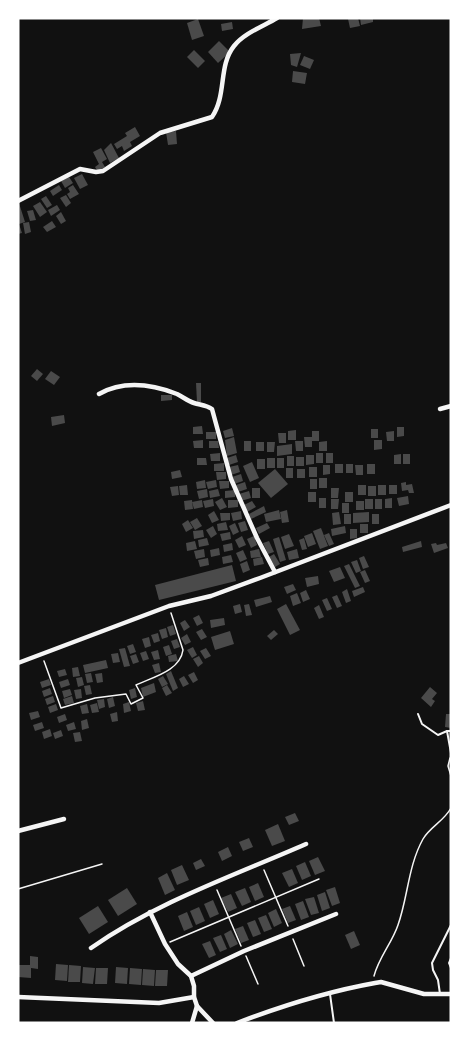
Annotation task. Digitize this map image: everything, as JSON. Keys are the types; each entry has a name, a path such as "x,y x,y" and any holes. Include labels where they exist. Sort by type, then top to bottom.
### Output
{"street":[{"path":"18,201 80,169 103,171 160,132 212,117 221,100 225,68 231,51 238,41 277,18"},
{"path":"99,394 120,384 142,385 176,394 212,409 231,479 256,538 275,573"},
{"path":"440,409 451,406"},
{"path":"18,663 169,606 211,596 275,573 451,505"},
{"path":"18,831 64,819"},
{"path":"91,948 150,912 306,844"},
{"path":"150,912 172,955 191,976 197,1006 213,1023"},
{"path":"191,976 244,951 336,914"},
{"path":"237,1023 329,992 381,982 424,994 451,994"},
{"path":"18,997 159,1003 194,997"},
{"path":"192,1023 197,1006"}],"lane":[{"path":"418,714 422,724 438,735 449,731 451,753"},
{"path":"440,994 432,963 451,925"},
{"path":"451,958 449,963 451,968"},
{"path":"329,992 334,1023"}],"path":[{"path":"42,654 61,708 126,694 131,704 143,699 136,685 173,668 183,654 169,606"},
{"path":"451,757 448,766 451,776"},
{"path":"375,983 374,975 379,961 398,927 417,852 426,834 446,816 451,808"},
{"path":"18,889 102,864"},
{"path":"261,864 304,966"},
{"path":"165,944 319,879"},
{"path":"214,883 258,984"}],"building":[{"path":"303,18 319,18 321,26 302,29"},
{"path":"358,18 360,26 350,28 348,19"},
{"path":"360,18 373,18 373,22 361,25"},
{"path":"198,19 204,36 192,40 187,23"},
{"path":"232,22 233,29 222,31 221,24"},
{"path":"219,41 230,52 218,63 208,52"},
{"path":"194,50 205,61 198,68 187,57"},
{"path":"301,53 297,67 291,65 290,54"},
{"path":"304,56 314,60 310,69 300,65"},
{"path":"293,71 307,73 305,84 292,82"},
{"path":"135,127 140,136 130,142 132,146 124,151 122,146 117,149 114,144 127,136 125,133"},
{"path":"176,131 177,144 168,145 166,132"},
{"path":"111,143 119,158 110,163 104,150"},
{"path":"101,148 107,159 102,162 105,167 98,172 95,167 99,164 93,152"},
{"path":"82,174 88,185 80,189 74,178"},
{"path":"69,177 73,183 65,188 61,181"},
{"path":"59,185 62,190 53,196 50,191"},
{"path":"73,185 79,194 70,199 67,194 70,192 68,188"},
{"path":"66,195 71,203 66,207 60,198"},
{"path":"46,196 52,205 47,208 41,199"},
{"path":"18,200 25,222 19,224 22,233 18,234"},
{"path":"40,202 47,212 40,217 33,206"},
{"path":"57,205 60,210 51,216 48,210"},
{"path":"33,210 36,220 30,221 27,211"},
{"path":"61,212 66,221 61,224 56,216"},
{"path":"52,221 56,227 47,232 43,227"},
{"path":"29,222 31,232 25,234 23,223"},
{"path":"37,369 43,374 37,381 31,376"},
{"path":"51,371 60,377 54,385 45,379"},
{"path":"196,383 201,383 201,402 197,402"},
{"path":"161,395 172,395 172,400 161,401"},
{"path":"64,415 65,423 52,426 51,417"},
{"path":"202,426 203,434 193,434 193,427"},
{"path":"397,427 404,427 404,436 397,437"},
{"path":"232,428 234,436 225,438 223,431"},
{"path":"371,429 378,429 378,438 371,438"},
{"path":"296,430 296,440 288,440 288,431"},
{"path":"312,431 319,431 319,441 312,441 312,447 305,447 304,437 312,437"},
{"path":"394,431 394,441 387,441 386,432"},
{"path":"206,432 216,432 216,439 206,439"},
{"path":"278,433 286,433 286,443 279,443"},
{"path":"234,437 237,453 227,456 225,440"},
{"path":"203,440 203,448 194,448 193,441"},
{"path":"374,440 382,440 382,449 374,450"},
{"path":"209,441 218,441 219,448 209,448"},
{"path":"244,441 251,441 251,451 244,451"},
{"path":"295,441 303,441 303,451 296,451"},
{"path":"327,441 327,451 319,451 319,442"},
{"path":"256,442 264,442 264,451 256,451"},
{"path":"267,442 275,442 274,452 267,452"},
{"path":"292,444 292,454 277,456 277,446"},
{"path":"220,453 220,461 211,461 210,454"},
{"path":"316,453 323,453 323,463 316,463"},
{"path":"326,453 333,453 333,463 326,463"},
{"path":"401,454 401,464 394,464 394,455"},
{"path":"403,454 410,454 410,464 403,464"},
{"path":"236,455 238,462 229,465 227,458"},
{"path":"306,455 314,455 314,464 306,465"},
{"path":"287,456 294,456 294,466 287,466"},
{"path":"296,457 304,457 304,466 296,466"},
{"path":"197,458 206,458 207,465 197,465"},
{"path":"267,458 275,458 275,468 267,468"},
{"path":"277,458 284,458 284,468 277,468"},
{"path":"257,459 265,459 265,469 257,469"},
{"path":"252,462 259,478 250,482 243,466"},
{"path":"224,463 224,471 214,471 214,464"},
{"path":"335,464 343,464 343,473 335,473"},
{"path":"346,464 353,464 353,473 346,473"},
{"path":"367,464 375,464 375,474 367,474"},
{"path":"238,465 240,472 231,475 229,467"},
{"path":"323,465 330,465 330,474 323,475"},
{"path":"355,465 363,465 363,475 356,475"},
{"path":"309,467 317,467 317,477 309,477"},
{"path":"286,468 293,468 293,478 286,478"},
{"path":"275,469 288,484 271,498 258,483"},
{"path":"297,469 305,469 305,478 297,478"},
{"path":"180,470 182,477 172,479 171,472"},
{"path":"216,472 226,472 226,479 217,480"},
{"path":"241,474 243,481 234,484 232,477"},
{"path":"319,478 327,478 327,488 319,488"},
{"path":"310,479 317,479 317,489 310,489"},
{"path":"205,480 206,488 197,489 196,482"},
{"path":"216,480 217,487 208,489 206,482"},
{"path":"219,481 229,481 229,488 220,489"},
{"path":"245,482 247,489 238,492 236,485"},
{"path":"406,482 406,485 412,484 414,493 409,493 408,490 402,491 401,483"},
{"path":"187,485 188,495 180,495 179,486"},
{"path":"358,485 366,485 366,495 358,495"},
{"path":"378,485 386,485 386,495 378,495"},
{"path":"389,485 397,485 397,494 389,494"},
{"path":"178,486 179,495 172,496 170,487"},
{"path":"368,486 376,486 376,496 368,496"},
{"path":"252,488 260,488 260,498 252,498"},
{"path":"331,488 339,488 338,498 331,498"},
{"path":"207,489 208,497 199,499 197,491"},
{"path":"218,489 220,496 210,498 209,491"},
{"path":"235,490 235,497 225,498 225,491"},
{"path":"249,491 251,498 241,501 239,494"},
{"path":"308,492 316,492 316,502 308,502"},
{"path":"345,492 353,492 353,502 345,502"},
{"path":"408,496 409,504 399,506 397,498"},
{"path":"222,498 227,507 220,510 215,502"},
{"path":"319,498 326,498 326,508 319,508"},
{"path":"392,498 392,508 385,508 385,499"},
{"path":"213,499 214,506 205,508 203,501"},
{"path":"331,499 339,499 338,509 331,509"},
{"path":"365,499 373,499 373,509 365,509"},
{"path":"375,499 382,499 382,509 375,509"},
{"path":"192,500 193,509 185,510 184,501"},
{"path":"202,500 203,507 194,509 192,502"},
{"path":"228,500 238,500 238,507 228,508"},
{"path":"252,501 256,507 247,512 244,505"},
{"path":"356,501 364,501 364,510 356,510"},
{"path":"342,503 349,503 349,513 342,513"},
{"path":"264,506 266,512 251,519 249,514"},
{"path":"279,510 281,519 266,522 264,514"},
{"path":"287,510 289,522 282,523 280,512"},
{"path":"214,511 219,520 212,523 208,515"},
{"path":"241,511 242,519 233,521 231,513"},
{"path":"339,512 341,524 333,525 332,513"},
{"path":"369,512 369,522 353,523 353,513"},
{"path":"220,513 230,513 230,520 221,521"},
{"path":"344,514 351,514 351,524 344,524"},
{"path":"372,514 379,514 379,524 372,524"},
{"path":"197,518 202,526 195,530 190,522"},
{"path":"188,520 193,528 186,532 182,524"},
{"path":"245,521 248,530 241,532 238,523"},
{"path":"226,522 228,530 218,531 217,524"},
{"path":"235,523 239,532 233,535 229,526"},
{"path":"267,523 270,528 259,534 256,528"},
{"path":"360,524 368,524 368,533 360,533"},
{"path":"213,526 217,534 211,538 206,530"},
{"path":"345,526 346,533 332,536 331,529"},
{"path":"321,528 328,546 320,549 313,531"},
{"path":"350,529 357,529 357,538 350,539"},
{"path":"203,530 204,537 194,539 193,531"},
{"path":"230,532 231,539 222,541 220,534"},
{"path":"312,533 316,544 308,547 304,536"},
{"path":"329,533 334,544 329,546 324,535"},
{"path":"289,534 294,546 285,549 281,537"},
{"path":"242,536 246,545 239,548 235,540"},
{"path":"254,536 257,545 251,548 247,539"},
{"path":"279,537 286,560 280,562 273,539"},
{"path":"207,538 209,545 199,547 198,540"},
{"path":"304,538 307,549 302,550 299,540"},
{"path":"195,541 197,549 187,551 186,543"},
{"path":"269,541 274,552 268,554 263,543"},
{"path":"421,541 422,547 403,552 402,547"},
{"path":"232,543 233,550 224,552 223,545"},
{"path":"436,543 437,545 446,543 448,548 434,553 431,544"},
{"path":"219,548 220,555 211,557 210,550"},
{"path":"204,549 205,557 196,559 194,551"},
{"path":"259,549 261,557 251,558 250,551"},
{"path":"297,549 299,558 289,560 287,552"},
{"path":"243,550 247,559 240,562 236,553"},
{"path":"274,554 280,564 275,567 269,557"},
{"path":"231,555 233,562 223,564 222,557"},
{"path":"364,556 369,567 363,569 359,558"},
{"path":"262,557 264,564 254,566 253,559"},
{"path":"208,558 209,565 200,567 198,560"},
{"path":"357,560 361,571 356,573 351,562"},
{"path":"247,561 250,570 243,573 240,564"},
{"path":"349,564 360,586 355,588 344,566"},
{"path":"232,565 236,581 159,600 155,585"},
{"path":"340,567 345,578 334,582 329,571"},
{"path":"365,570 370,581 365,583 360,572"},
{"path":"318,576 319,584 307,587 305,578"},
{"path":"293,584 296,590 287,594 284,587"},
{"path":"363,587 365,592 354,597 352,591"},
{"path":"347,589 351,601 346,603 342,592"},
{"path":"306,590 310,599 303,602 300,593"},
{"path":"297,593 301,603 293,606 290,596"},
{"path":"337,595 342,606 337,608 332,597"},
{"path":"270,596 272,602 256,607 254,600"},
{"path":"327,598 332,609 327,611 322,600"},
{"path":"240,604 242,612 235,614 233,606"},
{"path":"249,604 252,615 246,616 244,605"},
{"path":"286,604 300,630 290,635 277,609"},
{"path":"319,605 324,617 319,619 314,608"},
{"path":"199,615 203,623 197,626 193,618"},
{"path":"224,618 225,625 211,628 210,620"},
{"path":"185,620 190,627 184,631 180,623"},
{"path":"173,625 176,634 170,636 167,627"},
{"path":"166,628 168,637 162,639 159,630"},
{"path":"202,629 207,637 201,640 196,632"},
{"path":"274,630 278,634 271,640 267,636"},
{"path":"230,631 234,644 215,650 211,637"},
{"path":"158,633 160,641 154,643 151,635"},
{"path":"187,634 191,642 185,645 181,638"},
{"path":"149,637 151,646 145,648 142,639"},
{"path":"177,639 180,647 174,649 171,641"},
{"path":"133,644 136,652 130,654 127,646"},
{"path":"169,645 172,654 166,656 163,647"},
{"path":"193,647 197,655 192,658 187,650"},
{"path":"125,648 130,666 124,667 119,649"},
{"path":"206,648 211,656 205,659 200,651"},
{"path":"158,650 160,659 154,660 151,652"},
{"path":"146,651 149,659 143,661 140,653"},
{"path":"118,653 120,662 113,663 111,654"},
{"path":"136,654 139,662 133,664 130,656"},
{"path":"176,654 178,661 169,662 168,656"},
{"path":"199,656 203,663 198,667 193,659"},
{"path":"106,660 108,668 85,673 83,665"},
{"path":"159,663 161,672 155,673 152,665"},
{"path":"78,667 80,676 73,677 72,668"},
{"path":"65,669 67,675 59,677 57,671"},
{"path":"171,671 178,688 173,691 166,674"},
{"path":"194,672 198,680 193,683 188,675"},
{"path":"91,673 93,682 87,683 85,674"},
{"path":"102,673 103,682 97,683 95,674"},
{"path":"163,676 168,684 162,687 158,679"},
{"path":"184,676 189,684 183,687 179,679"},
{"path":"82,677 84,685 78,687 76,678"},
{"path":"49,679 51,685 42,688 40,682"},
{"path":"68,679 70,685 61,688 59,682"},
{"path":"154,683 156,692 143,697 141,688"},
{"path":"90,685 92,694 86,695 84,686"},
{"path":"167,685 172,693 166,696 162,688"},
{"path":"430,687 437,693 432,699 435,701 431,707 421,698"},
{"path":"50,688 52,694 44,697 42,691"},
{"path":"135,688 137,697 131,699 129,690"},
{"path":"70,689 72,695 64,698 62,691"},
{"path":"81,689 82,698 76,699 74,690"},
{"path":"53,696 55,702 47,705 45,699"},
{"path":"72,696 74,703 65,705 63,699"},
{"path":"113,697 115,706 109,708 107,699"},
{"path":"104,699 105,707 99,709 97,700"},
{"path":"143,701 145,710 138,711 136,703"},
{"path":"129,702 131,711 124,713 123,704"},
{"path":"97,703 99,712 92,713 90,705"},
{"path":"56,704 58,710 50,713 48,707"},
{"path":"87,704 89,713 82,714 80,706"},
{"path":"38,711 40,717 31,720 29,713"},
{"path":"117,712 118,721 112,722 110,714"},
{"path":"65,714 67,720 59,723 57,717"},
{"path":"446,714 451,714 451,728 445,727"},
{"path":"87,719 89,728 82,730 81,721"},
{"path":"42,722 44,728 35,731 33,725"},
{"path":"74,722 76,729 68,731 66,725"},
{"path":"50,729 52,736 44,739 42,732"},
{"path":"61,730 63,736 55,739 53,733"},
{"path":"80,732 82,741 75,742 73,733"},
{"path":"295,813 299,821 289,825 285,817"},
{"path":"278,824 285,841 272,846 265,830"},
{"path":"249,838 253,847 243,851 239,842"},
{"path":"228,847 232,856 222,861 218,852"},
{"path":"318,857 325,871 315,875 309,861"},
{"path":"201,859 205,866 196,870 193,863"},
{"path":"305,862 311,876 302,880 296,866"},
{"path":"182,865 189,880 177,885 171,870"},
{"path":"292,869 298,883 289,887 282,873"},
{"path":"167,873 175,890 165,895 158,878"},
{"path":"258,883 264,897 255,901 249,887"},
{"path":"335,887 340,903 332,906 326,890"},
{"path":"127,888 137,904 118,916 108,900"},
{"path":"245,888 251,902 242,906 235,892"},
{"path":"325,892 330,908 322,911 317,895"},
{"path":"231,894 237,908 228,912 221,898"},
{"path":"314,897 319,913 311,915 305,899"},
{"path":"213,900 219,914 210,918 204,904"},
{"path":"303,901 309,917 301,920 295,904"},
{"path":"98,906 108,922 89,934 79,918"},
{"path":"290,906 296,920 288,923 282,909"},
{"path":"199,907 205,921 196,925 190,911"},
{"path":"276,909 282,923 274,927 268,913"},
{"path":"187,912 193,927 184,931 178,916"},
{"path":"266,915 272,929 264,932 258,918"},
{"path":"255,920 261,934 253,937 247,923"},
{"path":"243,926 249,940 241,943 235,929"},
{"path":"231,930 238,944 230,948 224,934"},
{"path":"354,931 360,945 351,949 345,935"},
{"path":"221,935 227,949 220,952 213,938"},
{"path":"210,941 216,955 209,958 202,944"},
{"path":"30,956 38,957 38,969 31,968 31,978 18,977 18,965 30,965"},
{"path":"56,964 68,965 67,981 55,980"},
{"path":"69,965 81,966 80,982 68,982"},
{"path":"83,967 95,968 93,984 82,983"},
{"path":"116,967 128,968 127,984 115,983"},
{"path":"96,968 108,968 107,984 95,984"},
{"path":"130,968 142,969 141,985 129,984"},
{"path":"143,969 155,970 154,986 142,985"},
{"path":"156,970 168,970 167,986 155,986"}]}
